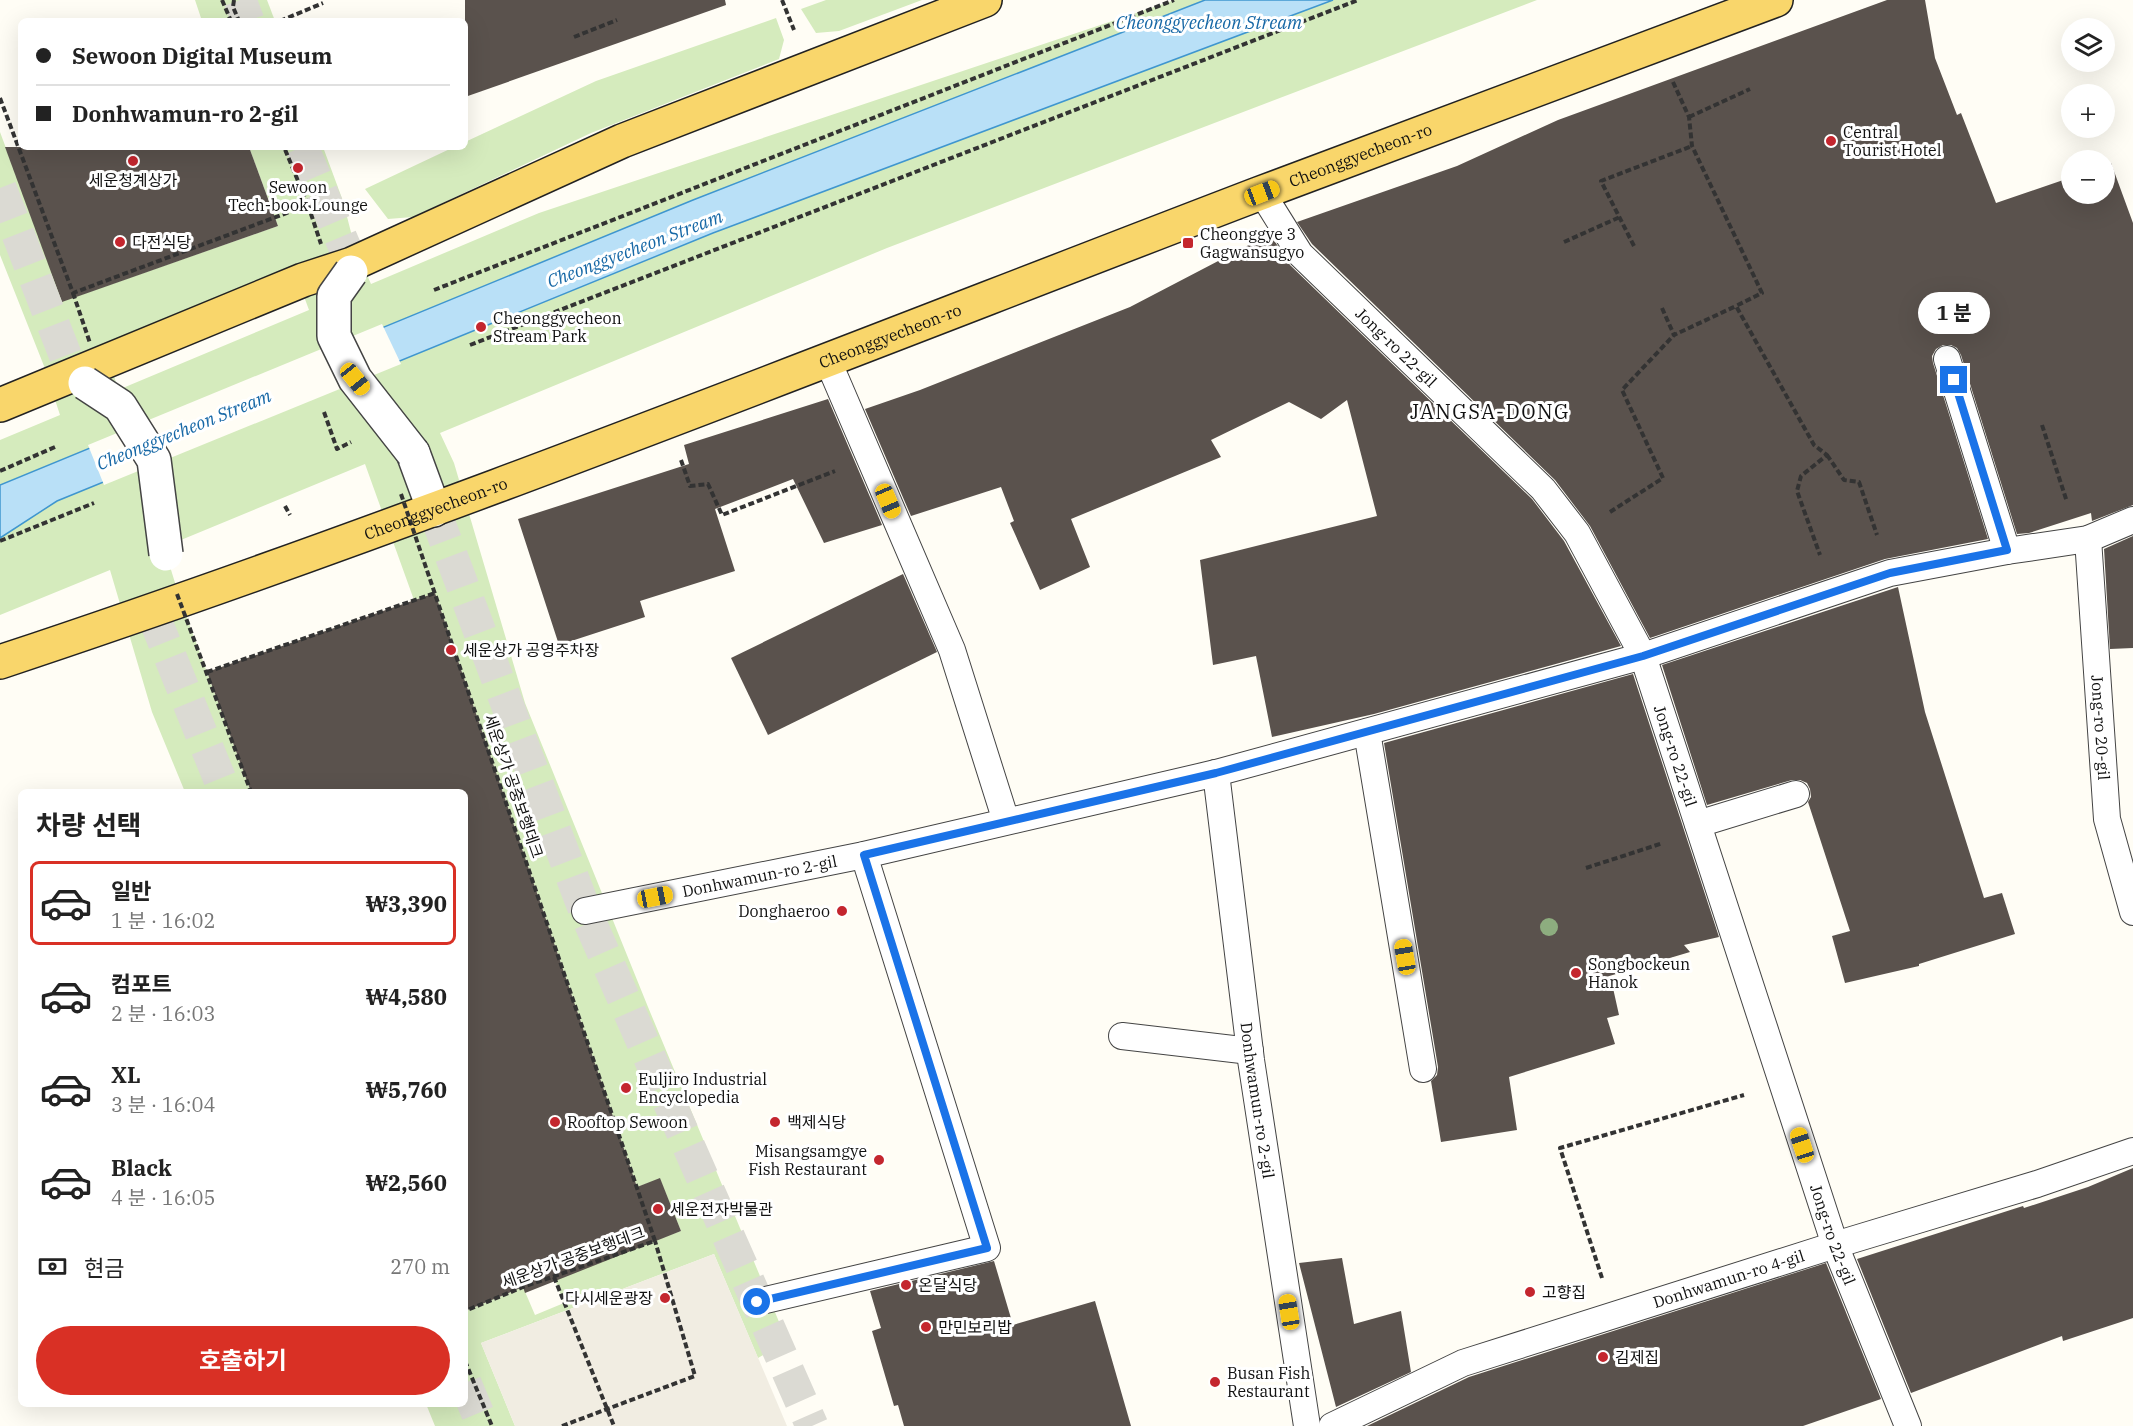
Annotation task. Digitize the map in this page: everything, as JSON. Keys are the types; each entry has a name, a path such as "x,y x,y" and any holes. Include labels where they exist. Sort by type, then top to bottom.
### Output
{"main road":[{"path":"0,405 79,379 303,279 352,268 622,141 985,0"},
{"name":"Cheonggyecheon-ro","path":"0,663 152,612 434,510 669,422 1262,193 1776,0"}],"street":[{"path":"352,268 334,296 334,336 355,379 413,453 434,510"},
{"path":"79,379 120,406 154,460 167,560"}],"lane":[{"name":"Jong-ro 22-gil","path":"1262,193 1300,254 1543,489 1577,533 1643,656 1835,1245 1908,1426"},
{"path":"1947,359 2007,550"},
{"path":"828,361 952,650 1006,821"},
{"name":"Donhwamun-ro 2-gil","path":"585,910 864,855 1216,773 1643,656 1890,573 2007,550 2084,540 2133,520"},
{"name":"Jong-ro 20-gil","path":"2084,540 2107,819 2133,912"},
{"path":"1367,732 1424,1069"},
{"name":"Donhwamun-ro 2-gil","path":"1216,773 1250,1051 1307,1426"},
{"path":"1699,827 1796,794"},
{"path":"757,1302 987,1248 864,855"},
{"path":"1122,1036 1250,1051"},
{"name":"Donhwamun-ro 4-gil","path":"1332,1426 1463,1363 1835,1245 2037,1184 2133,1151"}],"path":[{"path":"222,0 230,18"},
{"path":"234,0 233,7 238,18"},
{"path":"434,290 1174,0"},
{"path":"470,345 1358,0"},
{"path":"287,18 323,3"},
{"path":"574,37 617,20"},
{"path":"1577,533 1663,478 1622,390 1674,335 1762,293 1692,146 1689,117 1656,45"},
{"path":"1689,117 1750,89"},
{"path":"0,98 18,146"},
{"path":"1635,246 1601,181 1692,146"},
{"path":"20,150 73,292 308,205"},
{"path":"285,150 308,205 322,249"},
{"path":"1564,242 1620,217"},
{"path":"1736,306 1814,445 1827,455 1844,480 1859,482 1890,573"},
{"path":"1662,308 1674,335"},
{"path":"322,407 337,449 354,441"},
{"path":"669,422 690,486 708,484 722,515 869,458"},
{"path":"2042,425 2084,540"},
{"path":"0,471 56,447"},
{"path":"1827,455 1801,476 1797,491 1833,593"},
{"name":"세운상가 공중보행데크","path":"401,493 656,1241 468,1310"},
{"path":"0,541 94,502"},
{"path":"285,506 290,515"},
{"path":"207,672 435,593"},
{"path":"1586,868 1699,827"},
{"path":"1614,1316 1560,1148 1783,1084"},
{"path":"562,1426 695,1376 656,1241"},
{"path":"554,1277 614,1426"},
{"path":"468,1368 492,1426"}],"green space":[{"path":"195,0 267,0 274,18 201,18"},
{"path":"826,0 922,0 839,31 816,33 801,9"},
{"name":"Cheonggyecheon Stream Park","path":"1175,0 1537,0 887,248 440,433 454,463 525,703 787,1341 758,1358 714,1254 481,1343 515,1426 435,1426 427,1407 468,1407 468,1310 523,1287 535,1315 564,1303 554,1277 681,1231 660,1179 637,1187 435,593 414,600 365,464 164,547 180,599 250,789 184,789 152,712 110,570 0,615 0,440 60,415 44,366 0,255 0,132 63,301 278,226 250,150 324,150 343,201 355,248 371,284 539,213","holes":["295,272 309,310 118,390 105,343"]},
{"path":"776,18 784,40 779,59 591,133 413,217 388,219 365,189 448,150 468,150 468,141 596,81"}],"shaded area":[{"name":"다시세운광장","path":"714,1254 787,1426 515,1426 481,1343"}],"water":[{"name":"Cheonggyecheon Stream","path":"1205,0 1333,0 713,233 57,501 0,538 0,485 693,200"}],"pier":[{"path":"382,324 401,364 104,485 88,445"}],"building":[{"path":"465,0 725,0 726,5 468,96 468,18 465,18"},
{"path":"1887,0 1925,0 1935,58 1957,115 1961,113 1996,203 2061,181 2061,204 2115,204 2115,174 2133,223 2133,505 2092,521 2091,513 2029,533 2017,534 1961,355 1957,348 1943,345 1936,349 1932,356 1933,363 1988,539 1885,559 1650,638 1590,526 1555,480 1312,244 1297,222 1457,166 1558,120"},
{"name":"세운청계상가","path":"5,147 18,147 18,150 250,150 278,226 62,302"},
{"path":"1270,234 1290,265 1532,499 1564,541 1621,646 1374,714 1272,737 1256,656 1213,665 1200,560 1377,516 1347,400 1321,419 1289,402 1211,440 1221,457 1071,519 1090,567 1040,590 1010,523 1014,521 1001,487 911,516 865,409 920,390 1130,307"},
{"path":"828,399 882,525 824,543 793,479 715,509 735,571 640,601 645,617 559,645 518,519 689,464 684,445"},
{"path":"2133,536 2133,648 2110,649 2104,549"},
{"path":"903,574 937,652 768,735 731,658"},
{"path":"1898,587 1925,712 1984,898 2002,893 2015,934 1919,964 1919,966 1845,983 1832,936 1850,931 1808,802 1811,797 1807,783 1792,780 1707,805 1662,665"},
{"path":"435,593 637,1187 660,1178 681,1231 525,1293 523,1287 468,1310 468,789 250,789 207,672"},
{"path":"1633,674 1719,937 1684,945 1690,952 1606,977 1611,979 1619,1015 1607,1018 1615,1044 1509,1077 1517,1130 1441,1142 1431,1081 1437,1075 1438,1067 1384,743"},
{"path":"2133,1168 2133,1318 2063,1341 2062,1336 1911,1393 1857,1259 2088,1187"},
{"path":"1342,1258 1354,1324 1401,1311 1411,1372 1336,1407 1299,1263"},
{"path":"994,1261 1013,1325 1095,1301 1131,1426 904,1426 898,1405 894,1406 872,1331 881,1328 870,1291"},
{"path":"1826,1263 1881,1399 1803,1426 1367,1426 1469,1377"}],"tunnel":[{"path":"240,0 247,18"},
{"path":"303,150 352,264"},
{"path":"0,188 73,375"},
{"path":"434,510 585,911 812,1426"},
{"path":"152,612 224,789"},
{"path":"468,1390 483,1426"}],"place":[{"name":"Central Tourist Hotel","path":"1831,141"},
{"name":"세운청계상가","path":"133,161"},
{"name":"Sewoon Tech-book Lounge","path":"298,168"},
{"name":"다전식당","path":"120,242"},
{"name":"Cheonggye 3 Gagwansugyo","path":"1188,243"},
{"name":"Cheonggyecheon Stream Park","path":"481,327"},
{"name":"세운상가 공영주차장","path":"451,650"},
{"name":"Donghaeroo","path":"842,911"},
{"name":"Songbockeun Hanok","path":"1576,973"},
{"name":"Euljiro Industrial Encyclopedia","path":"626,1088"},
{"name":"Rooftop Sewoon","path":"555,1122"},
{"name":"백제식당","path":"775,1122"},
{"name":"Misangsamgye Fish Restaurant","path":"879,1160"},
{"name":"세운전자박물관","path":"658,1209"},
{"name":"온달식당","path":"906,1285"},
{"name":"고향집","path":"1530,1292"},
{"name":"다시세운광장","path":"665,1298"},
{"name":"만민보리밥","path":"926,1327"},
{"name":"김제집","path":"1603,1357"},
{"name":"Busan Fish Restaurant","path":"1215,1382"}],"district":[{"name":"JANGSA-DONG","path":"1490,412"}],"route":[{"path":"757,1302 987,1248 864,855 1216,773 1643,656 1890,573 2007,550 1954,380"}]}
